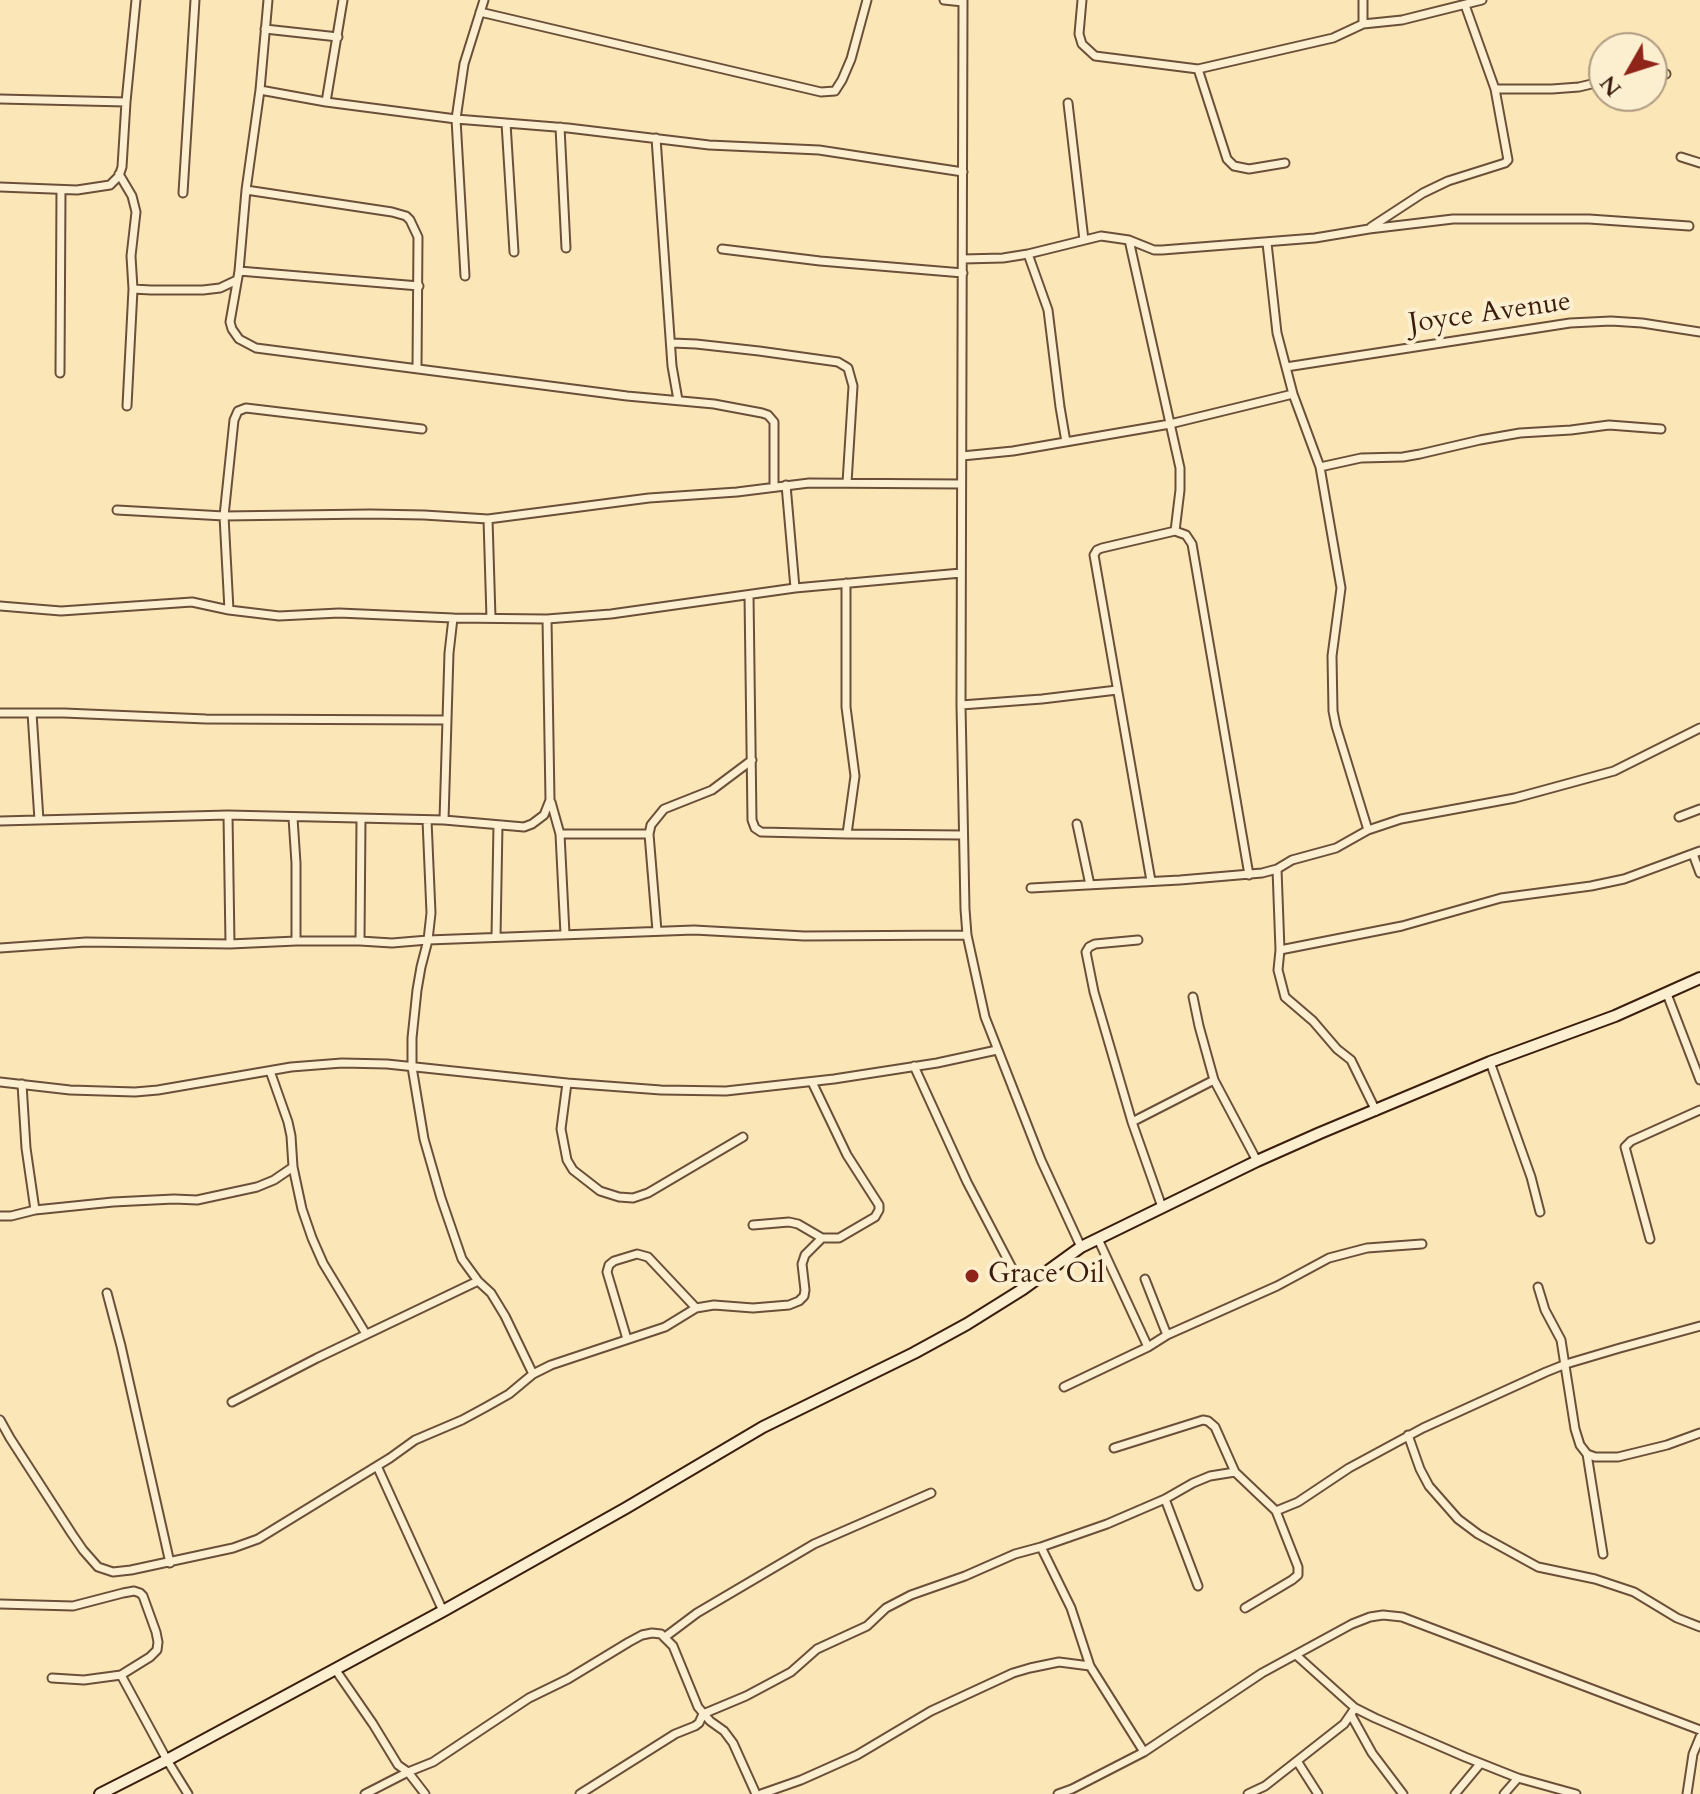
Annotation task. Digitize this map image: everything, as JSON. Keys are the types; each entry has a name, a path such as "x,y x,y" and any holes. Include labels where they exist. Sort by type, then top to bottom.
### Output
{"main road":[{"path":"100,1794 443,1611 749,1435 967,1324 1081,1247 1257,1161 1490,1062 1667,994 1700,978"}],"street":[{"path":"0,187 77,190 110,185 119,174 136,0"},
{"path":"183,193 195,0"},
{"path":"268,0 239,271 230,322 235,334 247,345 256,348 627,396 714,404 768,415 775,428 774,486"},
{"path":"326,102 343,0"},
{"path":"465,276 456,119 464,64 484,0"},
{"path":"480,12 821,92 835,91 842,80 867,0"},
{"path":"944,0 963,1 961,705 967,935 978,988 997,1050 1041,1160 1081,1247"},
{"path":"1082,0 1079,34 1082,44 1095,56 1198,69 1333,38 1363,24 1402,20 1482,0"},
{"path":"1363,0 1363,24"},
{"path":"1369,229 1423,193 1508,160 1495,89 1465,5"},
{"path":"265,29 338,37"},
{"path":"1198,69 1227,159 1234,166 1249,169 1285,163"},
{"path":"1495,89 1552,89 1588,85"},
{"path":"260,90 456,119 560,127 709,145 819,150 963,172"},
{"path":"0,99 126,102"},
{"path":"1068,103 1084,240"},
{"path":"506,123 514,252"},
{"path":"560,127 566,248"},
{"path":"656,138 673,378 678,400"},
{"path":"1681,157 1700,163"},
{"path":"119,174 132,196 136,212 131,256 133,289 127,406"},
{"path":"60,373 61,190"},
{"path":"246,190 392,212 410,220 418,237 417,368"},
{"path":"963,259 1003,258 1108,236 1162,250 1315,238 1453,219 1589,219 1689,226"},
{"path":"1129,240 1180,468 1175,531"},
{"path":"1267,243 1277,333 1293,394 1320,467 1341,588 1332,656 1333,711 1368,830"},
{"path":"722,249 963,273"},
{"path":"1028,254 1048,310 1066,442"},
{"path":"239,271 419,286"},
{"path":"133,289 203,290 220,288 237,280"},
{"name":"Joyce Avenue","path":"1286,367 1570,323 1642,323 1700,332"},
{"path":"672,343 759,351 844,365 851,373 853,386 847,483"},
{"path":"962,456 1013,451 1170,424 1293,394"},
{"path":"229,610 224,516 234,420 238,411 246,408 422,429"},
{"path":"1320,467 1361,458 1403,457 1520,433 1609,425 1661,429"},
{"path":"117,510 224,516 370,514 488,519 649,498 786,485 961,484"},
{"path":"786,485 795,588"},
{"path":"488,519 491,618"},
{"path":"1151,881 1094,555 1102,548 1175,531 1186,535 1192,544 1249,875"},
{"path":"0,606 61,611 192,602 279,616 339,613 547,619 611,614 795,588 961,573"},
{"path":"846,583 846,707 855,776 847,834"},
{"path":"749,595 752,820 755,828 761,832 963,835"},
{"path":"444,820 446,720 453,618"},
{"path":"547,619 550,800 560,834 565,934"},
{"path":"961,705 1117,690"},
{"path":"0,713 206,719 446,720"},
{"path":"32,713 39,820"},
{"path":"1031,888 1249,875 1277,869 1292,860 1336,848 1368,830 1421,814 1515,798 1614,771 1700,728"},
{"path":"657,931 649,834 651,825 664,809 712,790 752,760"},
{"path":"0,821 228,815 444,820 524,827 544,815 550,800"},
{"path":"1679,817 1700,809"},
{"path":"228,815 230,944"},
{"path":"293,818 296,941"},
{"path":"360,941 361,819"},
{"path":"427,820 431,913 414,1013 412,1067 424,1139 462,1259 491,1293 533,1374"},
{"path":"1077,824 1090,885"},
{"path":"496,937 498,825"},
{"path":"560,834 649,834"},
{"path":"1280,950 1402,926 1501,898 1624,879 1696,853 1700,873"},
{"path":"1277,869 1278,970 1285,997 1351,1060 1376,1111"},
{"path":"0,948 86,942 386,943 694,930 804,936 967,935"},
{"path":"1138,940 1095,944 1086,952 1094,992 1132,1122 1162,1207"},
{"path":"1667,994 1700,1080"},
{"path":"1193,997 1214,1080 1257,1161"},
{"path":"0,1082 80,1091 135,1092 291,1067 342,1063 387,1064 661,1090 726,1091 812,1082 997,1050"},
{"path":"1490,1062 1531,1177 1540,1212"},
{"path":"914,1066 967,1182 1023,1289"},
{"path":"270,1071 288,1122 293,1167 312,1238 323,1263 366,1334"},
{"path":"1132,1122 1214,1080"},
{"path":"753,1225 789,1222 822,1238 834,1239 875,1217 879,1210 879,1205 847,1155 812,1082"},
{"path":"567,1083 561,1129 567,1160 582,1178 609,1194 633,1198 648,1193 743,1137"},
{"path":"22,1084 26,1148 35,1210"},
{"path":"1650,1239 1625,1147 1631,1141 1700,1110"},
{"path":"0,1216 156,1199 197,1200 257,1187 293,1167"},
{"path":"0,1420 77,1542 98,1567 113,1572 170,1563 258,1539 415,1440 486,1407 551,1365 665,1327 696,1308 714,1305 765,1307 799,1301 805,1290 803,1258 822,1238"},
{"path":"1098,1239 1148,1347"},
{"path":"1064,1387 1167,1335 1277,1286 1329,1258 1367,1248 1422,1244"},
{"path":"627,1339 607,1272 614,1261 637,1254 648,1257 696,1308"},
{"path":"1145,1279 1167,1335"},
{"path":"232,1402 478,1281"},
{"path":"1538,1287 1545,1310 1561,1340 1575,1429 1580,1445 1587,1454 1603,1554"},
{"path":"107,1293 170,1563"},
{"path":"1276,1511 1298,1502 1349,1468 1408,1435 1462,1409 1566,1364 1700,1326"},
{"path":"1114,1448 1203,1420 1215,1427 1235,1472 1276,1511 1298,1567 1298,1575 1292,1580 1245,1608"},
{"path":"1587,1454 1618,1457 1700,1433"},
{"path":"1408,1435 1429,1486 1458,1519 1478,1534 1538,1567 1595,1579 1634,1592 1677,1618 1700,1627"},
{"path":"377,1466 443,1611"},
{"path":"580,1794 675,1734 695,1726 703,1714 791,1672 817,1649 867,1626 886,1608 911,1595 1015,1554 1107,1524 1210,1476 1235,1472"},
{"path":"665,1637 697,1613 814,1544 931,1493"},
{"path":"1165,1499 1198,1586"},
{"path":"1041,1547 1071,1608 1090,1666 1144,1752"},
{"path":"0,1604 73,1606 134,1591 143,1596 158,1642 157,1650 150,1657 121,1675 84,1680 52,1678"},
{"path":"1058,1794 1073,1791 1144,1752 1262,1673 1352,1624 1383,1615 1402,1617 1700,1730"},
{"path":"365,1794 433,1762 529,1698 568,1679 629,1642 652,1633 665,1637 678,1655 703,1714 733,1743 759,1794 801,1780 857,1755 931,1711 1013,1673 1059,1662 1090,1666"},
{"path":"1296,1655 1353,1711 1372,1753 1403,1794"},
{"path":"335,1669 398,1765 408,1772 425,1794"},
{"path":"121,1675 188,1794"},
{"path":"1248,1794 1265,1786 1344,1724 1353,1711"},
{"path":"1353,1711 1480,1764 1576,1794"},
{"path":"1687,1794 1693,1754 1700,1737"},
{"path":"1297,1761 1318,1794"},
{"path":"1455,1794 1480,1764"},
{"path":"1504,1794 1518,1778"},
{"path":"596,1785 600,1794"}],"place":[{"name":"Grace Oil","path":"972,1276"}]}
